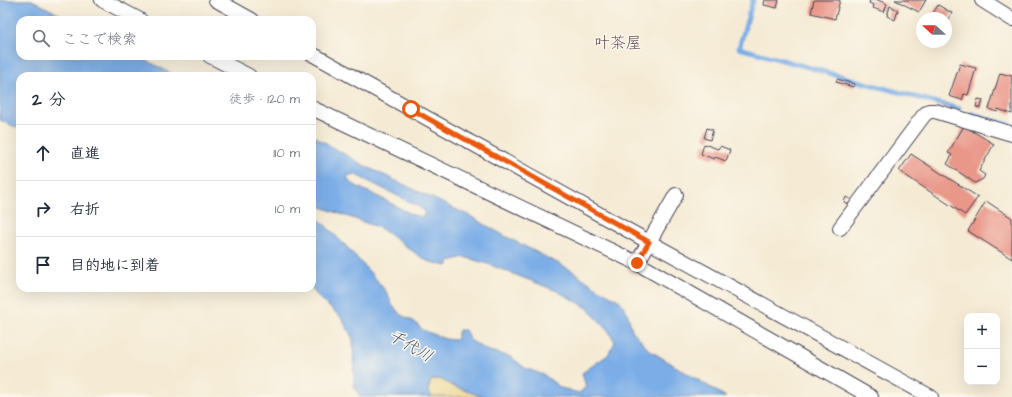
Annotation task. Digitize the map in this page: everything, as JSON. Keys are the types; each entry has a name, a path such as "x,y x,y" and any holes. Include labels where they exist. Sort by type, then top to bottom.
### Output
{"street":[{"path":"102,0 132,16"},
{"path":"216,0 245,16"},
{"path":"982,0 1012,19"},
{"path":"316,56 931,397"},
{"path":"218,60 241,72"},
{"path":"316,110 637,263 871,397"},
{"path":"840,228 924,115 929,111 935,111 1012,134"},
{"path":"637,263 676,195"}],"sand":[{"path":"440,379 453,386 484,397 432,397 428,391 431,380"}],"water":[{"path":"0,0 32,0 62,16 16,16 16,60 146,60 168,72 16,72 16,127 0,120"},
{"name":"千代川","path":"316,137 365,166 470,216 571,270 597,288 620,301 627,312 632,330 649,350 726,397 484,397 453,386 440,379 431,380 428,390 432,397 360,397 354,385 353,339 341,317 321,300 314,292 316,292 316,216","holes":["354,174 425,211 423,217 413,215 356,186 349,181 347,176","321,207 380,228 427,261 447,266 450,261 464,257 488,264 557,291 586,307 608,330 615,342 608,355 582,373 586,387 579,393 561,388 544,375 525,368 511,357 486,350 470,340 465,330 459,330 456,340 445,339 423,330 415,322 401,315 392,305 387,293 376,279 316,216"]}],"building":[{"path":"765,0 779,0 777,8 764,5"},
{"path":"814,0 840,0 835,19 811,13"},
{"path":"870,0 878,0 887,4 884,12 873,8 874,5 869,3"},
{"path":"895,0 926,0 919,12"},
{"path":"938,5 950,12 934,12"},
{"path":"890,6 898,10 895,20 887,16"},
{"path":"960,64 976,68 968,95 964,94 962,100 949,96"},
{"path":"1000,73 1012,76 1012,114 998,109 997,112 989,109"},
{"path":"837,79 855,84 854,87 836,82"},
{"path":"978,99 983,100 981,108 976,107"},
{"path":"964,126 994,144 979,171 985,175 983,179 975,183 947,164 952,155 948,153"},
{"path":"707,128 713,130 710,140 704,138"},
{"path":"704,144 718,149 720,146 730,150 726,161 715,157 714,159 701,154"},
{"path":"911,154 978,197 965,215 899,171"},
{"path":"846,197 854,201 851,206 844,202"},
{"path":"986,201 1012,218 1012,259 968,231"}],"waterway":[{"path":"753,0 739,48 959,109"},
{"path":"972,114 1012,126"}],"district":[{"name":"叶茶屋","path":"618,42"}],"route":[{"path":"411,109 649,242 637,263"}]}
